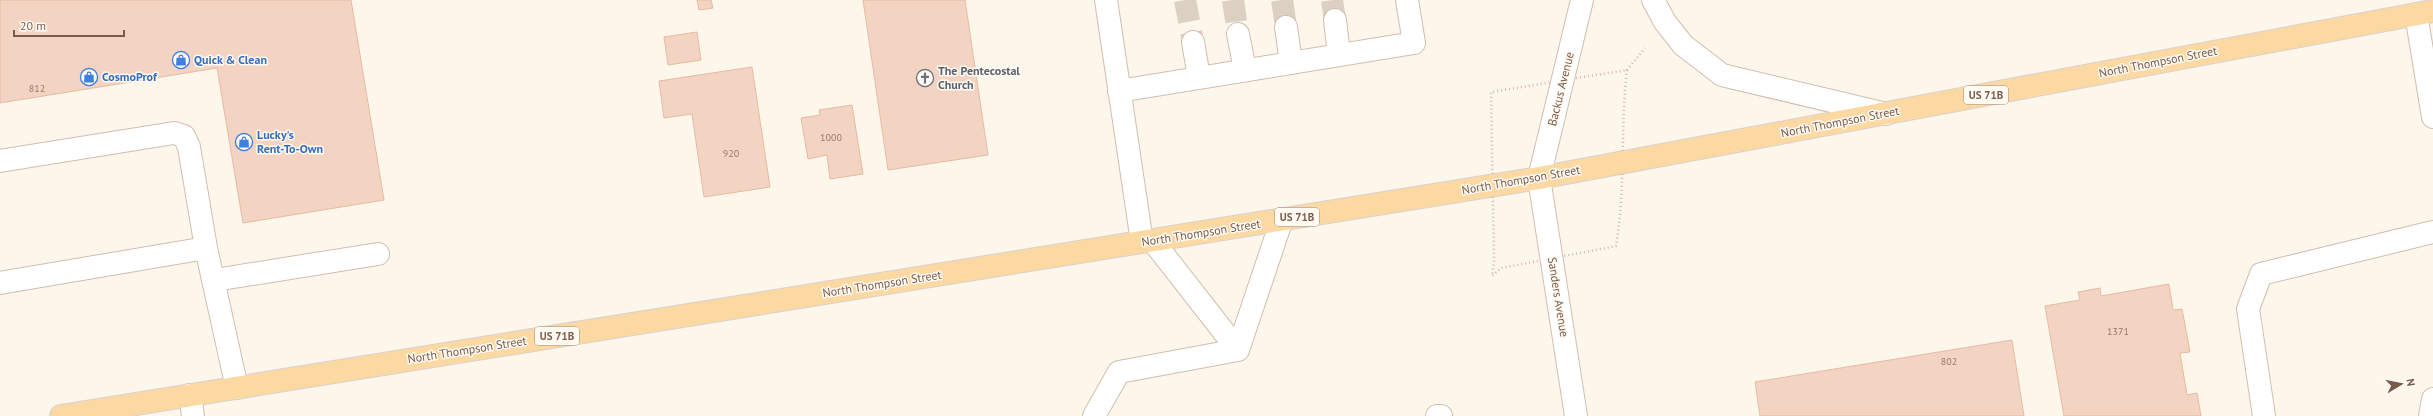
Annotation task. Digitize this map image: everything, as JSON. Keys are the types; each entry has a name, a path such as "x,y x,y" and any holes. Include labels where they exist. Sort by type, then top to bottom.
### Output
{"main road":[{"name":"North Thompson Street","path":"61,416 191,406 237,388 1540,178 2424,12"}],"street":[{"path":"1106,0 1119,91 1147,241 1238,350"},
{"path":"1119,91 1414,43 1407,0"},
{"name":"Backus Avenue","path":"1540,178 1582,0"},
{"path":"1653,0 1665,22 1683,45 1722,75 1886,114"},
{"path":"2424,12 2433,117"},
{"path":"1335,20 1339,55"},
{"path":"1286,27 1291,63"},
{"path":"1238,34 1245,70"},
{"path":"1193,42 1199,77"},
{"path":"0,161 174,133 184,136 189,147 206,248 215,280 237,388"},
{"name":"Sanders Avenue","path":"1540,178 1576,416"},
{"path":"1238,350 1282,219"},
{"path":"2264,416 2248,309 2261,274 2433,232"},
{"path":"0,283 206,248"},
{"path":"215,280 378,254"},
{"path":"1094,416 1119,372 1238,350"},
{"path":"2430,416 2433,399"}],"path":[{"path":"1623,98 1627,70 1648,44"},
{"path":"1615,72 1627,70"},
{"path":"1490,116 1491,92 1515,87"},
{"path":"1596,251 1616,246 1619,228"},
{"path":"1494,261 1492,276 1501,268"}],"building":[{"path":"0,0 351,0 384,200 243,223 217,68 0,103"},
{"path":"697,0 711,0 713,8 699,10"},
{"name":"The Pentecostal Church","path":"863,0 965,0 988,155 888,170"},
{"path":"697,32 701,60 668,65 664,37"},
{"path":"752,67 770,187 704,197 692,114 664,118 659,81"},
{"path":"852,105 863,174 830,179 827,155 808,159 801,118 820,115 819,110"},
{"path":"2169,284 2173,310 2182,309 2190,352 2180,353 2187,395 2197,393 2201,416 2064,416 2045,306 2080,300 2078,292 2100,288 2101,296"},
{"path":"2012,340 2024,416 1760,416 1755,382"}],"tunnel":[{"path":"1185,0 1193,42"},
{"path":"1233,0 1238,34"},
{"path":"1282,0 1286,27"},
{"path":"1332,0 1335,20"}],"place":[{"name":"Quick & Clean","path":"181,60"},
{"name":"CosmoProf","path":"89,77"},
{"name":"The Pentecostal Church","path":"925,78"},
{"name":"Lucky's Rent-To-Own","path":"244,142"}]}
